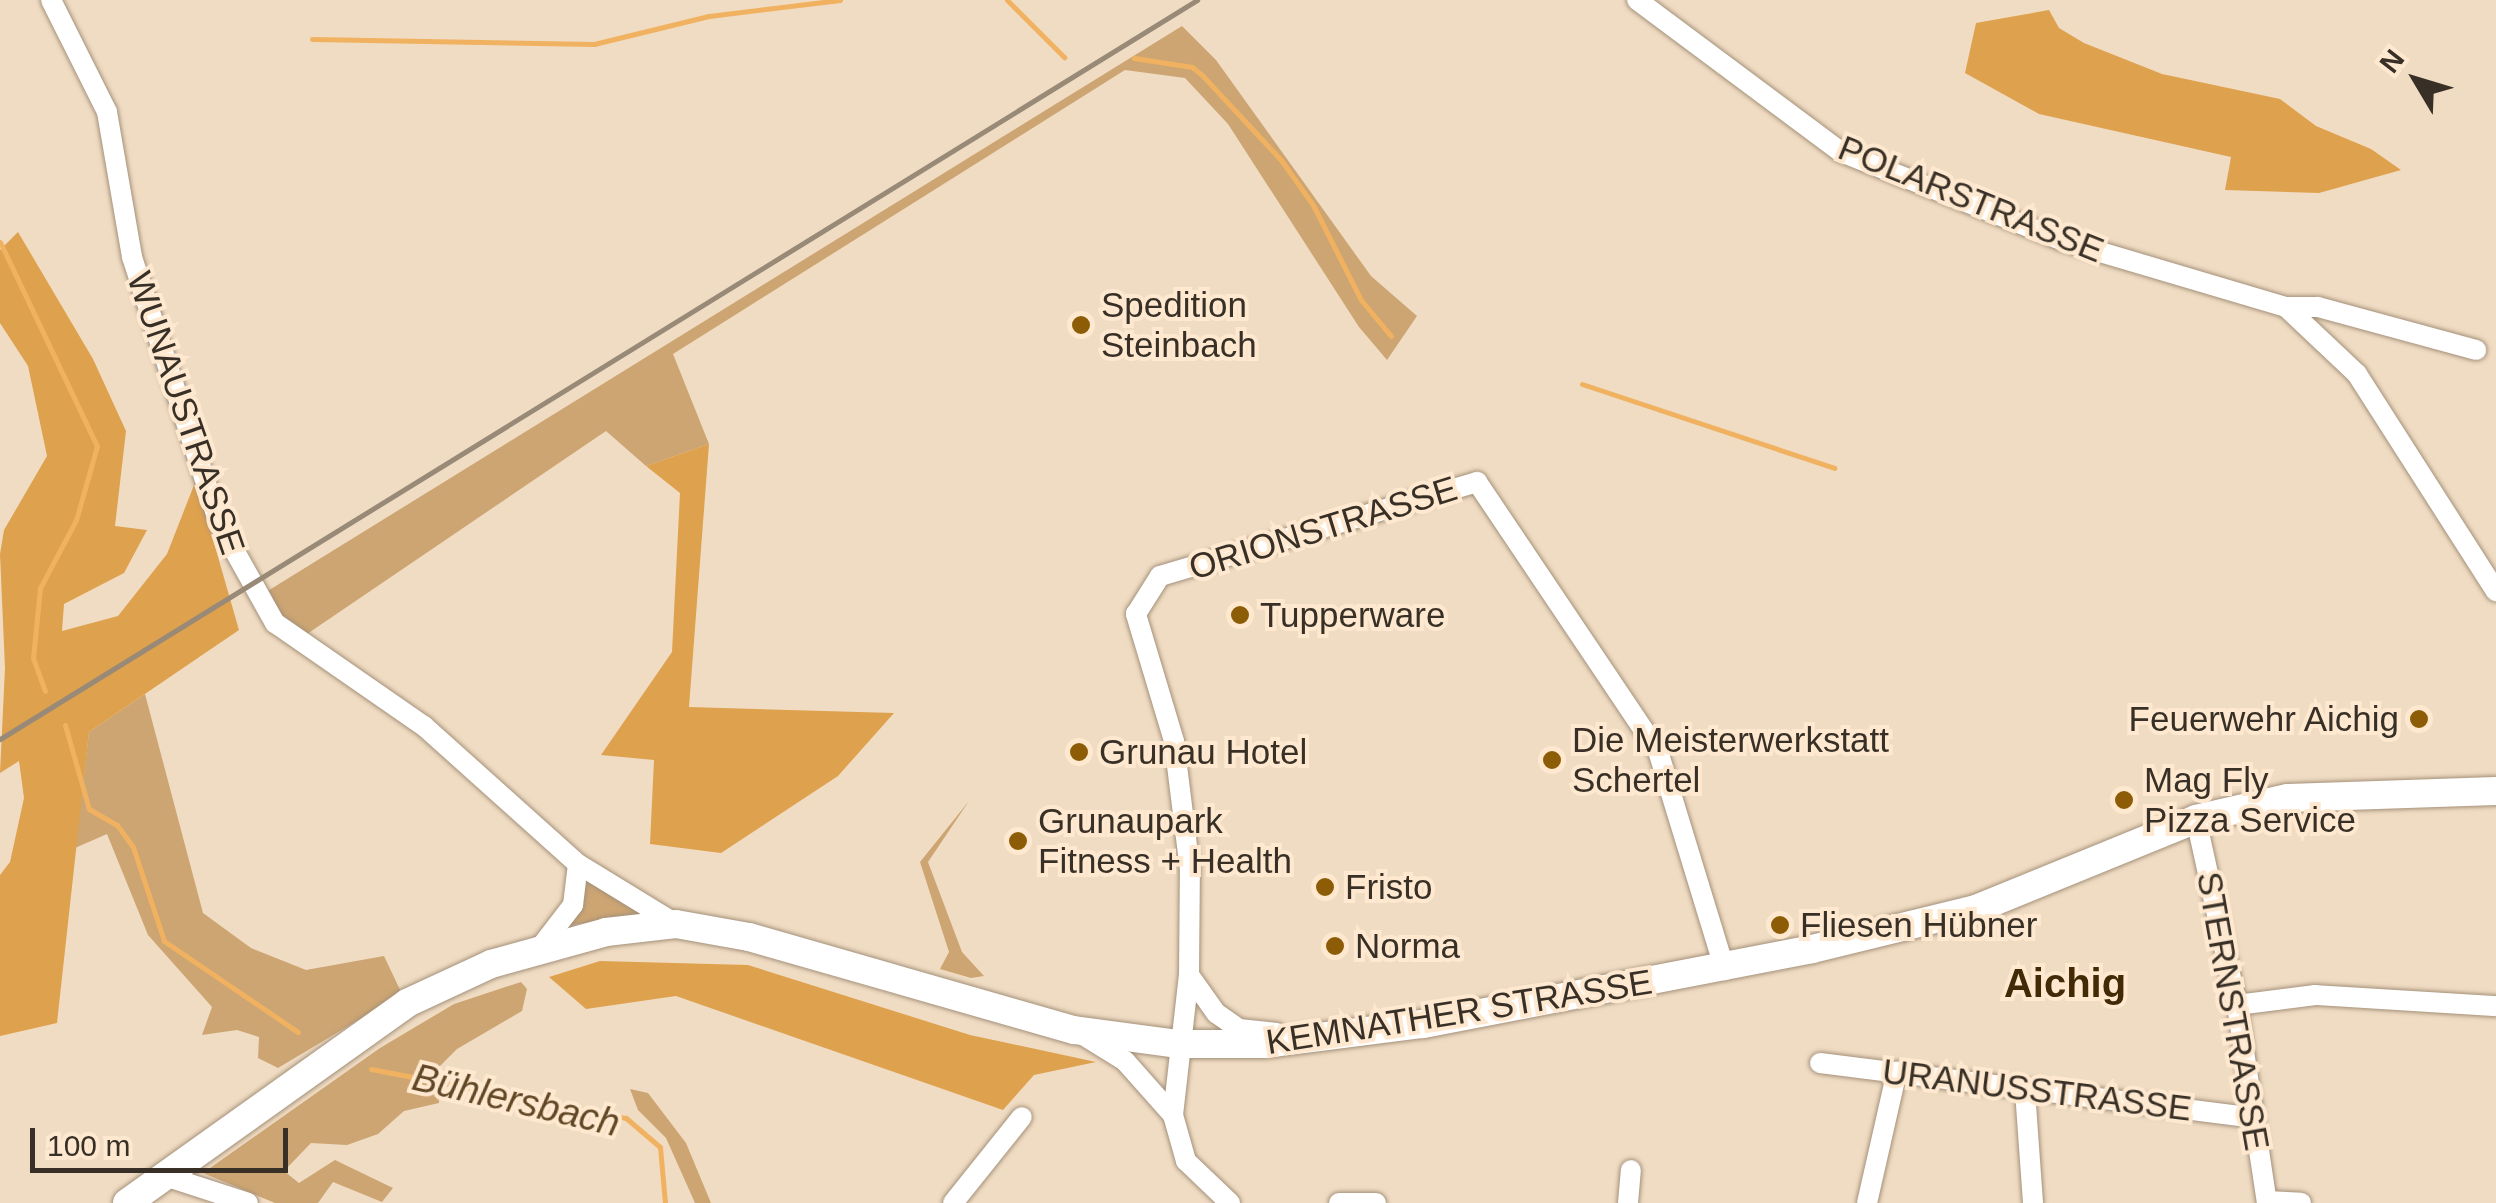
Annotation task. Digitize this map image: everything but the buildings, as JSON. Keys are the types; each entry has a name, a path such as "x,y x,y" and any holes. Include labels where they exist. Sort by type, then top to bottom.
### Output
{"main road":[{"name":"KEMNATHER STRASSE","path":"127,1203 407,1004 539,949 676,924 749,938 1074,1030 1177,1044 1324,1038 1725,970 1976,909 2196,819 2288,798 2496,792"}],"street":[{"name":"WUNAUSTRASSE","path":"51,0 107,112 132,257 219,522 251,586 284,634 424,726 578,864 676,924"},
{"name":"POLARSTRASSE","path":"1636,0 1842,152 2064,241 2286,307 2318,308 2476,350"},
{"name":"POLARSTRASSE","path":"2286,307 2357,374 2496,591"},
{"name":"ORIONSTRASSE","path":"1174,1115 1177,1044 1189,974 1190,870 1174,741 1136,614 1160,576 1477,482 1658,751 1725,970"},
{"name":"STERNSTRASSE","path":"2196,819 2237,1005 2267,1202"},
{"path":"539,949 573,905 578,864"},
{"path":"1189,974 1216,1013 1238,1029 1324,1038"},
{"path":"2237,1005 2315,995 2496,1006"},
{"path":"1074,1030 1125,1061 1174,1115 1186,1161 1230,1203"},
{"name":"URANUSSTRASSE","path":"1820,1063 2254,1118"},
{"path":"1868,1203 1897,1071"},
{"path":"2025,1091 2032,1203"},
{"path":"953,1203 1022,1118"},
{"path":"1628,1203 1632,1170"},
{"path":"165,1176 248,1203"},
{"path":"2267,1202 2301,1203"},
{"path":"1339,1203 1376,1203"}],"shaded area":[{"path":"2049,10 2059,28 2084,43 2162,74 2280,99 2316,126 2371,149 2401,170 2319,193 2225,190 2231,157 2039,114 1965,73 1976,23"},
{"path":"1182,26 1216,60 1371,276 1417,316 1387,360 1359,327 1228,124 1185,78 1125,70 673,354 709,444 646,466 606,431 307,634 283,619 266,592"},
{"path":"18,232 93,359 126,431 115,526 147,530 124,573 64,604 62,631 118,616 167,554 196,480 239,630 89,732 57,1023 0,1036 0,875 10,862 24,798 19,761 0,773 5,668 0,554 4,530 47,456 28,366 0,323 0,250"},
{"path":"709,444 689,707 894,713 838,776 721,853 650,844 654,760 601,755 672,652 680,493 646,466"},
{"path":"145,694 203,913 251,948 306,970 384,956 402,994 278,1068 258,1058 259,1037 237,1030 202,1035 212,1007 148,935 107,834 75,848 89,732"},
{"path":"969,801 928,862 962,952 984,976 971,978 940,969 949,952 920,862"},
{"path":"581,873 644,914 559,927"},
{"path":"600,961 748,965 970,1035 1096,1062 1034,1075 1003,1110 676,996 586,1009 549,977"},
{"path":"521,982 527,989 522,1011 457,1049 439,1067 439,1103 404,1111 378,1134 347,1145 311,1143 284,1171 299,1183 335,1160 393,1188 382,1202 333,1182 318,1203 275,1203 203,1173 380,1048 454,1004"},
{"path":"630,1089 648,1093 686,1143 711,1203 695,1203 666,1138 638,1110"}],"waterway":[{"path":"312,39 594,44 709,16 840,0"},
{"path":"1007,0 1064,57"},
{"path":"1134,58 1192,67 1281,160 1313,205 1361,300 1391,336"},
{"name":"Bühlersbach","path":"0,242 97,446 76,520 40,588 33,658 45,691"},
{"path":"1582,384 1834,468"},
{"name":"Bühlersbach","path":"65,725 89,809 117,825 133,847 164,941 298,1032"},
{"name":"Bühlersbach","path":"371,1069 626,1118 660,1147 665,1203"}],"railway":[{"path":"0,739 1197,0"}],"place":[{"name":"Spedition Steinbach","path":"1081,325"},
{"name":"Tupperware","path":"1240,615"},
{"name":"Feuerwehr Aichig","path":"2419,719"},
{"name":"Grunau Hotel","path":"1079,752"},
{"name":"Die Meisterwerkstatt Schertel","path":"1552,760"},
{"name":"Mag Fly Pizza Service","path":"2124,800"},
{"name":"Grunaupark Fitness + Health","path":"1018,841"},
{"name":"Fristo","path":"1325,887"},
{"name":"Fliesen Hübner","path":"1780,925"},
{"name":"Norma","path":"1335,946"}],"district":[{"name":"Aichig","path":"2065,983"}]}
